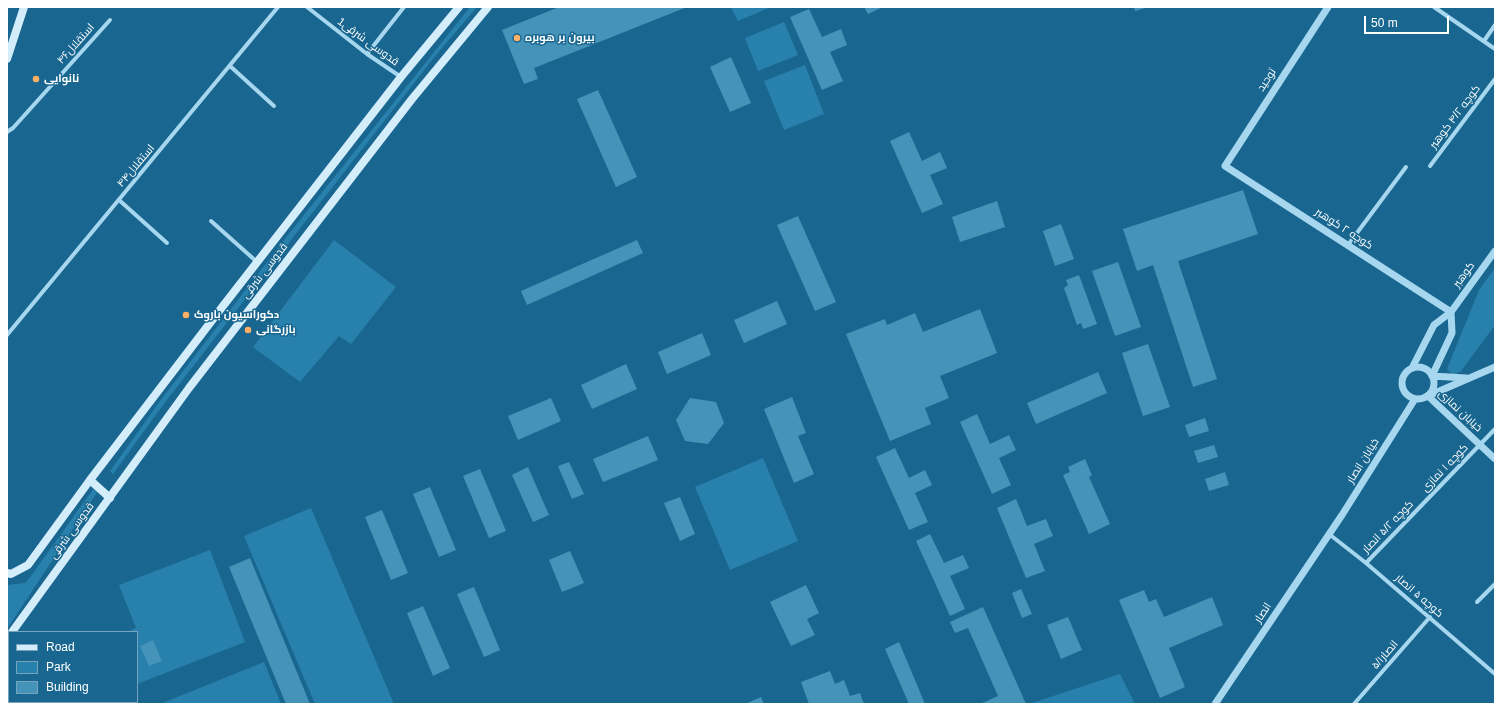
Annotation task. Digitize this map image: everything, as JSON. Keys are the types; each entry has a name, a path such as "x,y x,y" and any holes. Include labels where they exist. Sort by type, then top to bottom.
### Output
{"main road":[{"path":"7,59 24,7"},
{"name":"قدوسی شرقی","path":"7,573 11,574 28,565 90,480 258,262 401,77 459,7"},
{"name":"قدوسی شرقی","path":"13,631 198,376 412,99 488,7"},
{"path":"90,480 110,498"}],"street":[{"name":"استقلال۴۴","path":"7,335 278,7"},
{"name":"1قدوسی شرقی","path":"307,7 367,54 401,77"},
{"path":"367,54 404,7"},
{"name":"توحید","path":"1225,166 1328,7"},
{"path":"1434,7 1495,49"},
{"name":"استقلال۴۶","path":"7,132 13,128 110,20"},
{"path":"1484,41 1495,24"},
{"path":"230,66 274,106"},
{"name":"کوچه ۴/۲ کوهبر","path":"1430,166 1495,79"},
{"name":"کوچه ۲ کوهبر","path":"1225,166 1348,244 1451,312"},
{"path":"1348,244 1406,167"},
{"path":"119,200 167,243"},
{"path":"211,221 258,262"},
{"name":"کوهبر","path":"1412,368 1434,325 1451,312 1495,251"},
{"path":"1428,396 1433,385 1432,376 1452,334 1451,312"},
{"path":"1470,378 1432,376 1421,368 1412,368 1404,375 1402,385 1406,394 1416,399 1428,396 1470,378 1495,367"},
{"name":"خیابان نمازی","path":"1428,396 1495,459"},
{"name":"خیابان انصار","path":"1329,534 1416,399"},
{"name":"کوچه ۱ نمازی","path":"1423,503 1495,429"},
{"name":"کوچه ۵/۲ انصار","path":"1366,563 1423,503"},
{"name":"کوچه ۵ انصار","path":"1329,534 1366,563 1495,674"},
{"name":"انصار","path":"1215,704 1329,534"},
{"path":"1477,602 1495,584"},
{"name":"انصار۵/۱","path":"1354,704 1430,617"}],"green space":[{"path":"470,7 477,7 436,55 302,226 163,405 113,474 110,471 160,401 288,235"},
{"path":"731,7 771,7 738,21"},
{"path":"784,22 798,55 758,71 745,38"},
{"path":"805,65 824,114 784,130 764,81"},
{"path":"334,240 396,287 351,344 339,336 300,382 253,347"},
{"path":"1495,268 1495,325 1461,371 1453,375 1447,369 1479,290"},
{"path":"763,458 798,541 730,570 695,487"},
{"path":"94,488 98,491 7,629 7,585 25,583"},
{"path":"311,508 394,704 315,704 244,536"},
{"path":"210,550 245,642 138,684 138,631 129,631 136,628 119,585"},
{"path":"264,662 281,704 160,704"},
{"path":"1120,674 1135,704 1032,704 1032,703"}],"building":[{"path":"559,7 687,7 534,68 538,79 524,84 502,30"},
{"path":"864,7 883,7 868,14"},
{"path":"1134,7 1149,7 1135,11"},
{"path":"809,9 822,37 841,29 847,45 830,52 843,81 822,90 790,17"},
{"path":"731,57 751,103 730,112 710,67"},
{"path":"598,90 637,177 616,187 577,99"},
{"path":"909,132 922,161 940,152 947,168 930,175 943,204 922,213 890,141"},
{"path":"1243,190 1258,234 1178,261 1217,379 1193,387 1153,265 1137,271 1123,229"},
{"path":"997,201 1005,227 960,242 952,217"},
{"path":"798,216 836,302 815,311 777,225"},
{"path":"1061,224 1074,259 1055,266 1043,231"},
{"path":"637,240 643,253 527,305 521,291"},
{"path":"1118,262 1141,327 1115,336 1092,271"},
{"path":"1079,275 1097,324 1083,329 1081,323 1077,325 1064,288 1068,285 1066,280"},
{"path":"777,301 787,324 744,343 734,320"},
{"path":"980,309 997,353 940,376 949,398 925,408 931,424 890,441 846,334 885,319 887,325 915,313 923,332"},
{"path":"702,333 711,355 667,374 658,352"},
{"path":"1148,344 1170,407 1143,416 1122,353"},
{"path":"626,364 637,389 592,409 581,385"},
{"path":"1098,372 1107,393 1036,424 1027,403"},
{"path":"792,397 806,433 798,436 814,474 794,483 764,409"},
{"path":"551,398 561,421 518,440 508,416"},
{"path":"690,398 716,402 724,423 708,444 685,441 676,420"},
{"path":"977,414 990,444 1009,435 1016,450 999,458 1011,485 992,494 960,422"},
{"path":"1205,418 1209,431 1189,437 1185,425"},
{"path":"648,436 658,460 603,482 593,459"},
{"path":"1214,445 1218,457 1198,463 1194,451"},
{"path":"895,448 909,478 925,470 932,485 915,493 928,522 909,530 876,457"},
{"path":"1085,459 1092,475 1089,477 1110,524 1089,534 1063,475 1070,472 1068,467"},
{"path":"569,462 584,494 572,499 558,466"},
{"path":"528,467 549,515 533,522 512,475"},
{"path":"480,469 506,531 489,538 463,476"},
{"path":"1225,472 1229,485 1209,491 1205,479"},
{"path":"430,487 456,550 439,557 413,494"},
{"path":"680,497 695,534 680,541 664,503"},
{"path":"1016,499 1027,526 1046,519 1053,536 1034,544 1045,571 1026,578 997,508"},
{"path":"382,510 408,573 391,580 365,517"},
{"path":"930,534 944,563 963,555 969,568 950,576 965,609 950,616 916,541"},
{"path":"570,551 584,583 562,592 549,560"},
{"path":"250,558 310,704 286,704 229,567"},
{"path":"806,585 819,613 807,619 815,635 791,646 770,602"},
{"path":"474,587 500,650 484,657 457,594"},
{"path":"1021,589 1032,614 1022,618 1012,593"},
{"path":"1144,590 1149,602 1156,599 1164,617 1212,597 1223,625 1169,648 1185,687 1160,698 1119,600"},
{"path":"423,606 450,668 433,676 407,613"},
{"path":"983,607 1026,704 980,704 998,696 968,628 955,633 950,622"},
{"path":"1068,617 1082,650 1061,659 1047,625"},
{"path":"153,640 162,661 149,666 140,646"},
{"path":"899,642 925,704 909,704 885,649"},
{"path":"830,671 835,684 844,680 850,696 860,693 864,704 809,704 801,682"},
{"path":"761,697 764,704 745,704"},
{"path":"34,703 80,703 78,704"},
{"path":"110,703 110,704 87,704"}],"place":[{"name":"بیرون بر هوبره","path":"517,38"},
{"name":"نانوایی","path":"36,79"},
{"name":"دکوراسیون باروک","path":"186,315"},
{"name":"بازرگانی","path":"248,330"}]}
